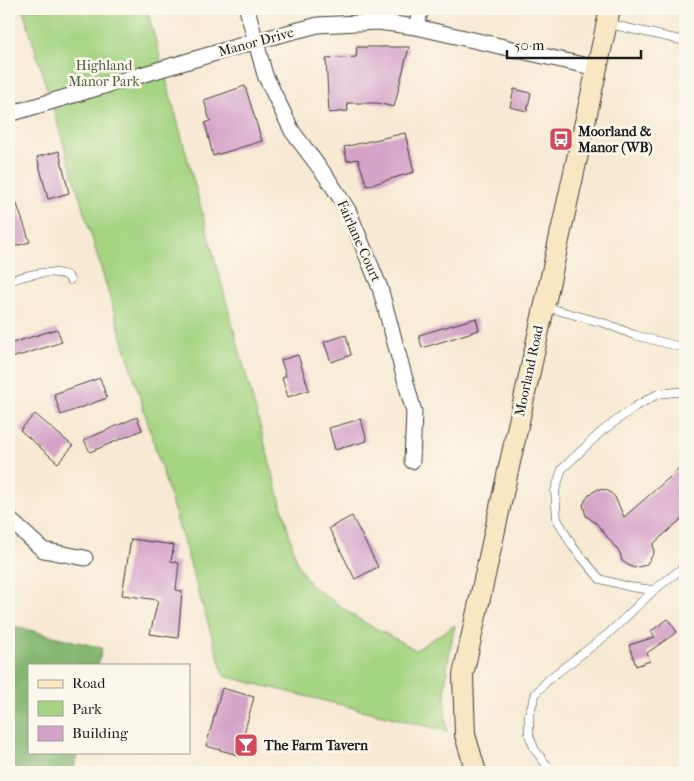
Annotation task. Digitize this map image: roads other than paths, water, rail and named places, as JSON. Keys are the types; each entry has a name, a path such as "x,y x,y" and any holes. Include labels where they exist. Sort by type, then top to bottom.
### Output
{"street":[{"name":"Fairlane Court","path":"247,9 265,75 292,131 328,179 348,210 380,288 414,412 412,461"},
{"path":"416,27 420,9"},
{"name":"Moorland Road","path":"476,772 465,735 463,674 608,16"},
{"name":"Manor Drive","path":"9,114 256,41 318,25 378,22 416,27 596,68"},
{"path":"9,519 43,550 85,558"}],"lane":[{"path":"608,16 685,42"},
{"path":"9,281 28,275 55,273 68,276 70,280"},
{"path":"544,306 607,324 634,335 685,348"},
{"path":"654,590 630,587 600,579 573,547 557,520 555,491 562,469 601,432 636,406 658,394 685,391"},
{"path":"552,772 535,750 529,735 528,714 536,693 550,678 608,634 654,590 685,566"}],"place":[{"name":"Moorland & Manor (WB)","path":"561,139"},
{"name":"The Farm Tavern","path":"246,745"}],"park label":[{"name":"Highland Manor Park","path":"104,74"}]}
